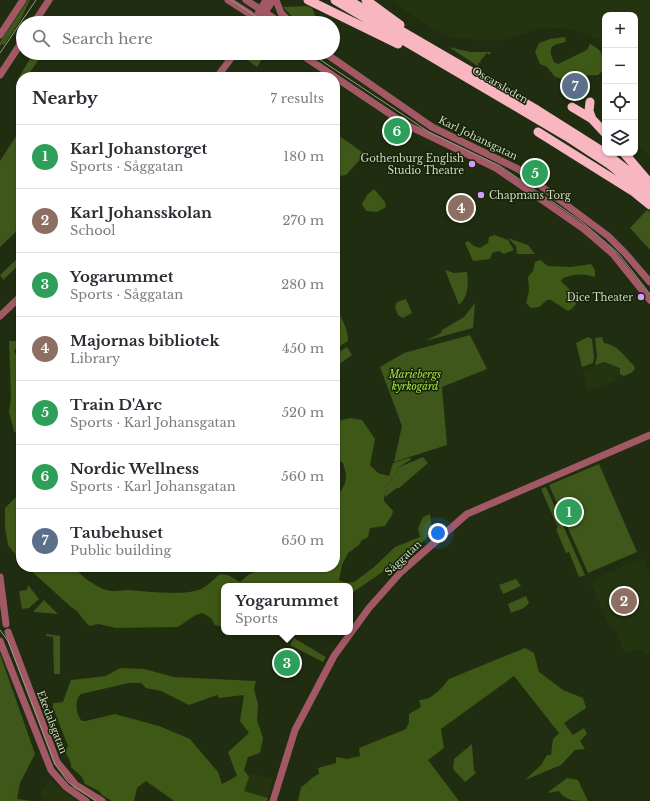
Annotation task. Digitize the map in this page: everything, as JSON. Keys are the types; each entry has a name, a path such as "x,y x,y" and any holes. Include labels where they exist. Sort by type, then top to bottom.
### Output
{"highway":[{"name":"Oscarsleden","path":"334,0 573,140 623,174 650,197"},
{"name":"Oscarsleden","path":"348,0 550,118 602,151"},
{"path":"366,0 416,35 423,44"},
{"path":"309,1 340,16"},
{"path":"340,16 410,50 428,56"},
{"path":"590,102 589,111 592,119"},
{"path":"572,108 592,119 602,130"},
{"path":"538,132 551,135 634,192 650,205"},
{"name":"Oscarsleden","path":"609,156 650,188"},
{"path":"627,156 650,184"}],"street":[{"path":"0,35 24,0"},
{"path":"39,16 49,0"},
{"path":"228,0 251,16"},
{"path":"246,0 271,16"},
{"path":"263,10 266,0"},
{"path":"259,16 274,0 280,13 283,16"},
{"path":"0,75 16,51"},
{"path":"221,72 230,60"},
{"name":"Karl Johansgatan","path":"310,60 328,72"},
{"name":"Karl Johansgatan","path":"335,60 426,124 518,169 612,239 636,264 650,282"},
{"name":"Karl Johansgatan","path":"340,80 416,130 502,172 584,229 613,254 650,300"},
{"path":"0,316 16,301"},
{"name":"Såggatan","path":"353,630 368,609 401,572 467,514 650,435"},
{"path":"0,577 3,623"},
{"name":"Ekedalsgatan","path":"3,623 8,632 57,762 76,785 102,801"},
{"path":"0,637 5,636 8,632"},
{"name":"Såggatan","path":"273,801 295,730 334,656 349,635"},
{"name":"Ekedalsgatan","path":"0,641 51,770 66,787 86,801"}],"shaded area":[{"path":"392,0 650,0 650,157 638,146 638,12 602,12 602,41 576,30 555,28 538,29 505,40 485,41 449,37 433,30"},
{"path":"565,37 566,42 557,44 552,48 551,53 554,62 558,64 587,50 590,44 602,54 602,72 598,75 576,76 566,80 555,77 547,67 540,64 535,52 539,43 550,39"},
{"path":"374,189 385,202 386,207 377,212 366,211 362,204 367,195"},
{"path":"495,235 508,240 514,250 504,254 499,251 492,253 490,259 473,261 465,243 468,241 474,246 480,248 488,243 489,237"},
{"path":"540,260 548,266 571,267 591,264 595,270 595,277 575,275 563,278 561,281 577,299 574,307 568,311 551,300 547,300 539,307 531,308 526,303 529,291 528,277 533,271 535,262"},
{"path":"340,315 347,332 348,341 340,346"},
{"path":"9,341 16,341 16,349 14,351 16,354 16,433 14,431 9,412 11,398"},
{"path":"604,361 621,368 620,374 615,381 587,392 583,371"},
{"path":"350,418 362,420 375,439 370,465 378,473 389,476 393,463 409,458 412,459 397,468 398,472 384,488 384,501 393,511 385,526 370,528 368,537 362,540 359,545 348,553 342,565 339,580 346,583 221,583 221,626 215,625 211,618 202,613 194,616 178,627 116,628 98,624 90,626 74,609 32,572 78,572 88,580 109,591 128,590 183,593 202,589 220,574 228,575 240,582 254,572 340,572 340,492 345,484 346,474 343,463 340,461 340,421"},
{"path":"16,497 16,555 8,545 5,528 5,508"},
{"path":"430,514 431,526 428,537 392,570 388,568 353,592 353,583 346,583 354,582 373,568 395,547 420,537 418,528 423,517"},
{"path":"643,558 650,573 650,652 645,654 642,649 624,652 614,627 610,628 590,581"},
{"path":"525,648 534,653 539,672 563,690 583,698 586,708 564,723 573,735 584,728 587,734 580,741 585,749 575,750 561,765 525,780 541,765 547,755 551,755 553,739 559,733 514,676 441,729 444,748 428,760 459,801 298,801 301,787 319,774 318,768 336,763 336,757 347,759 360,756 359,748 406,729 409,722 409,714 421,707 419,700 424,700 432,696 449,679"},
{"path":"120,668 144,669 174,677 256,681 254,689 258,704 257,720 263,738 260,753 248,757 244,770 249,777 244,791 268,798 267,801 174,801 146,781 137,788 134,801 112,801 102,795 99,791 85,784 82,777 71,767 70,760 65,751 68,746 53,708 53,703 63,702 71,680 106,676","holes":["129,683 141,683 146,688 161,691 189,705 217,695 219,698 244,695 240,721 249,733 228,752 237,776 222,784 218,772 190,739 159,726 115,714 86,721 82,721 78,715 77,700 81,694"]},
{"path":"250,773 273,779 268,798 244,791"},
{"path":"567,778 578,780 588,801 567,799 559,791 547,793"},
{"path":"50,781 76,801 45,801 40,795 42,789"},
{"path":"0,786 16,786 15,801 0,801"}],"green space":[{"path":"28,0 30,0 22,16 17,16"},
{"path":"307,6 312,8 315,16 291,16 283,7"},
{"path":"16,18 16,27 4,45 2,44 0,46 0,42"},
{"path":"449,47 470,52 491,52 490,55 487,53 480,61 482,64 479,62 479,67"},
{"path":"29,60 38,61 30,72 22,72"},
{"path":"248,60 262,60 257,67"},
{"path":"16,136 16,232 0,247 0,161"},
{"path":"340,136 365,154 346,175 340,176"},
{"path":"647,210 650,212 650,250 630,228"},
{"path":"508,238 528,245 535,254 517,254 516,246"},
{"path":"16,260 16,268 3,280 0,275"},
{"path":"445,270 454,273 467,272 467,290 462,302 459,305"},
{"path":"406,299 412,313 403,318 398,315 395,307 397,302"},
{"path":"475,303 473,328 425,341 441,333 442,330 464,317"},
{"name":"Mariebergs kyrkogård","path":"470,335 487,369 442,387 447,445 394,462 402,426 380,367 404,353"},
{"path":"588,337 592,339 594,357 593,363 582,367 576,343"},
{"path":"602,337 604,343 617,349 634,366 635,369 631,373 624,376 620,374 620,368 604,362 595,365 597,356 595,338"},
{"path":"347,347 352,355 340,364 340,351"},
{"path":"423,457 428,463 399,488 385,497 384,488 398,472 397,468"},
{"path":"599,464 637,552 588,573 549,485"},
{"path":"546,487 585,575 579,577 569,552 566,553 556,529 558,528 541,489"},
{"path":"516,579 521,586 503,594 499,585"},
{"path":"28,585 39,599 29,608 22,609 19,591 27,590"},
{"path":"526,596 529,603 524,608 511,613 508,604"},
{"path":"44,600 58,614 33,612"},
{"path":"46,634 60,636 60,674 54,674 53,637 46,636"},
{"path":"294,638 326,657 323,662 290,645"},
{"path":"0,654 35,754 20,783 17,799 32,801 0,801"},
{"path":"472,744 474,770 476,773 465,782 453,769 454,759"}],"tram line":[{"path":"25,16 36,0"},
{"path":"231,0 255,16"},
{"path":"0,53 16,29"},
{"path":"321,60 339,72"},
{"path":"340,73 429,132 500,166 582,222 618,253 650,294"},
{"path":"0,630 8,641 55,764 68,782 96,801"}],"place":[{"name":"Taubehuset","path":"575,86"},
{"name":"Nordic Wellness","path":"397,131"},
{"name":"Gothenburg English Studio Theatre","path":"472,164"},
{"name":"Train D'Arc","path":"535,173"},
{"name":"Chapmans Torg","path":"481,195"},
{"name":"Majornas bibliotek","path":"461,208"},
{"name":"Dice Theater","path":"641,297"},
{"name":"Karl Johanstorget","path":"569,512"},
{"name":"Karl Johansskolan","path":"624,601"},
{"name":"Yogarummet","path":"287,663"}]}
